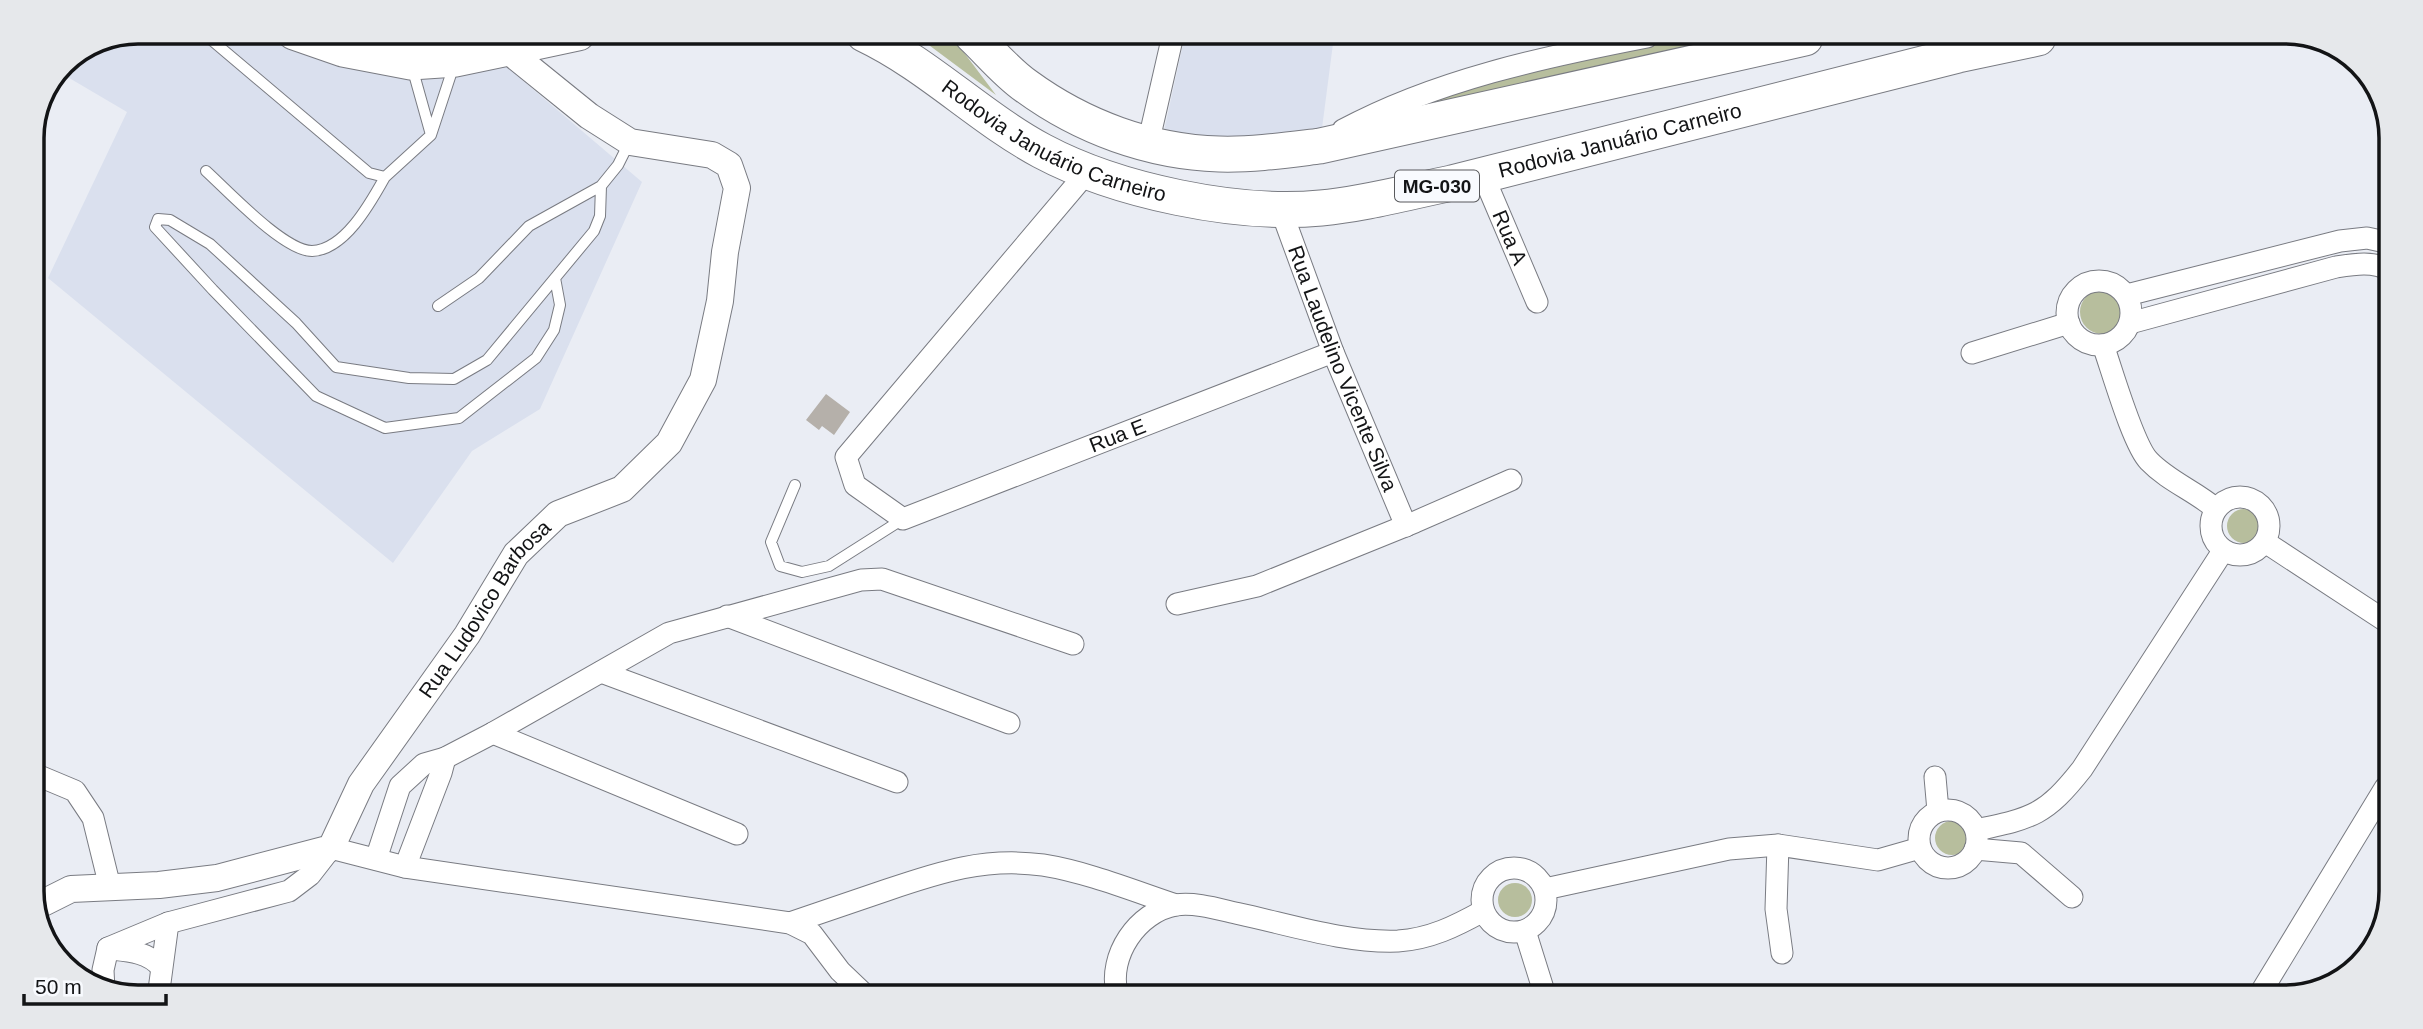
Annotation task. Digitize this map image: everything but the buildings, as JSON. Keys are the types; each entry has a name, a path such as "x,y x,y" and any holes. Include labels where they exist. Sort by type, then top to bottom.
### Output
{"highway":[{"path":"329,44 411,62 456,59 530,44"},
{"name":"Rodovia Januário Carneiro","path":"885,44 1043,152 1088,171 1178,197 1282,210 1322,208 1369,201 1483,175 2010,44"},
{"name":"Rodovia Januário Carneiro","path":"982,44 1024,85 1060,108 1106,131 1186,152 1220,154 1264,153 1320,146 1778,44"}],"street":[{"path":"1148,144 1171,44"},
{"path":"1320,146 1343,130 1426,92 1521,65 1616,44"},
{"name":"Rua Ludovico Barbosa","path":"331,848 361,784 467,635 516,554 558,514 622,489 669,443 703,380 720,301 724,252 737,188 729,165 712,155 630,142 589,116 516,57 512,48"},
{"path":"903,519 855,485 846,457 1088,171"},
{"name":"Rua A","path":"1483,175 1536,302"},
{"name":"Rua Laudelino Vicente Silva","path":"1282,210 1333,352 1406,526"},
{"path":"2127,295 2340,241 2367,238 2379,241"},
{"path":"2130,323 2336,267 2359,263 2379,266"},
{"path":"2088,282 2110,282 2127,295 2131,309 2130,323 2117,340 2096,345 2082,340 2072,330 2067,309 2072,295 2088,282"},
{"path":"1972,353 2069,323"},
{"path":"2103,345 2146,459 2216,509"},
{"name":"Rua E","path":"903,519 1333,352"},
{"path":"1177,604 1257,586 1511,480"},
{"path":"2237,498 2256,502 2268,517 2269,530 2265,542 2249,554 2236,555 2223,551 2215,541 2211,529 2216,509 2224,502 2237,498"},
{"path":"2265,542 2379,617"},
{"path":"1975,839 2040,812 2065,790 2223,551"},
{"path":"376,859 400,786 424,764 444,758 493,733 669,633 861,580 882,579 1073,644"},
{"path":"727,616 1009,723"},
{"path":"601,671 897,782"},
{"path":"493,733 737,834"},
{"path":"405,867 441,773 444,758"},
{"path":"1935,777 1938,811"},
{"path":"44,778 75,791 93,818 110,887"},
{"path":"2265,985 2379,798"},
{"path":"1938,811 1958,811 1969,819 1975,839 1963,864 1944,868 1927,859 1920,848 1919,835 1923,823 1932,814 1938,811"},
{"path":"1975,839 2021,853 2072,898"},
{"path":"1545,890 1730,849 1778,845 1878,860 1920,848"},
{"path":"1778,845 1776,909 1782,953"},
{"path":"108,948 168,922 289,891 310,875 331,848"},
{"path":"45,902 71,889 217,878 331,848 405,867 790,923 812,934 840,971 855,985"},
{"path":"790,923 945,870 973,864 1003,862 1044,865 1176,905 1206,907 1354,938 1396,941 1424,938 1458,925 1483,911"},
{"path":"1503,870 1525,870 1537,878 1545,890 1546,904 1541,917 1525,931 1503,931 1491,923 1483,911 1482,897 1487,883 1503,870"},
{"path":"1114,985 1116,962 1125,942 1139,925 1176,905"},
{"path":"159,985 168,922"},
{"path":"1525,931 1542,985"},
{"path":"108,948 147,956 161,967"},
{"path":"103,978 108,948"}],"lane":[{"path":"216,44 369,173 385,177"},
{"path":"206,171 283,240 299,249 313,251 327,247 347,233 385,177 431,135 456,59"},
{"path":"411,62 431,135"},
{"path":"438,306 479,278 529,226 601,186 618,165 630,142"},
{"path":"555,278 560,305 554,330 536,358 458,418 385,428 316,396 155,227 158,219 170,220 210,244 296,323 336,367 409,378 454,379 487,360 594,230 600,215 601,186"},
{"path":"796,485 771,542 780,566 802,572 829,566 903,519"}],"shaded area":[{"path":"138,44 295,44 413,71 502,63 642,182 540,409 472,451 393,563 48,278 127,112 67,77 86,60 102,51"},
{"path":"1183,44 1333,44 1321,136 1229,143 1164,131"}],"green space":[{"path":"927,44 958,44 996,95"},
{"path":"1657,44 1762,44 1364,126 1482,84"},
{"path":"2102,290 2111,291 2118,296 2123,303 2123,321 2118,328 2111,333 2102,334 2093,333 2086,328 2081,321 2080,312 2081,303 2086,296 2093,291"},
{"path":"2244,509 2256,514 2261,526 2256,538 2244,543 2232,538 2227,526 2232,514"},
{"path":"1952,821 1964,826 1969,838 1964,850 1952,855 1940,850 1935,838 1940,826"},
{"path":"1515,883 1527,888 1532,900 1527,912 1515,917 1503,912 1498,900 1503,888"}]}
